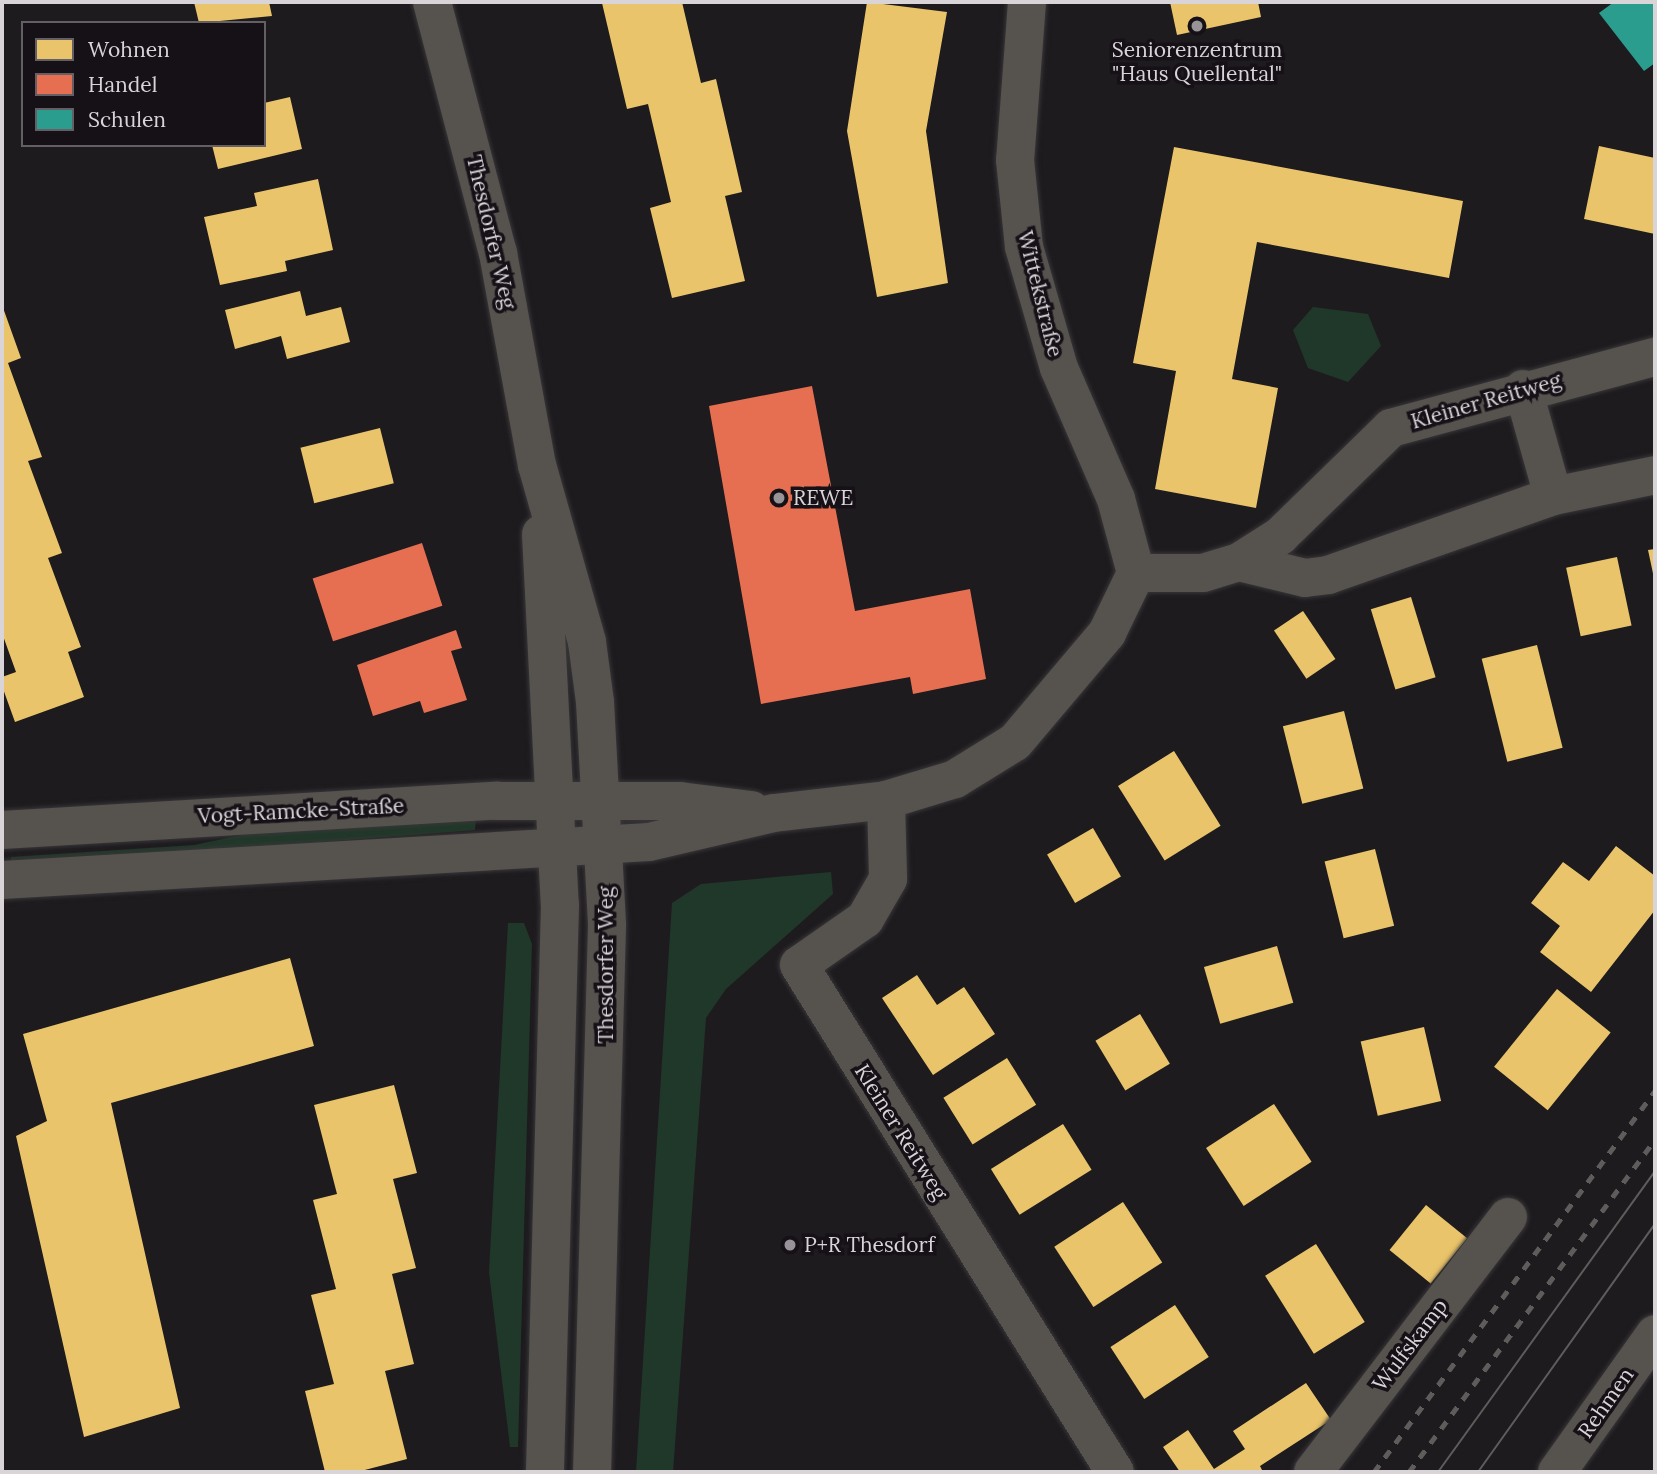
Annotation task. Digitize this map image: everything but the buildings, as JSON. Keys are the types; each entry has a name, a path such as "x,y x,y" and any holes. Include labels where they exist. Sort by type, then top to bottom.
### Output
{"street":[{"name":"Thesdorfer Weg","path":"432,2 498,253 537,465 587,642 604,845 606,1136 592,1472"},
{"name":"Wittekstraße","path":"1027,2 1015,160 1024,247 1059,368 1116,499 1136,573"},
{"name":"Kleiner Reitweg","path":"1136,573 1203,573 1239,562 1280,536 1391,428 1522,389 1655,357"},
{"path":"1522,389 1553,496"},
{"name":"Thesdorfer Weg","path":"537,465 558,846 560,1083 545,1472"},
{"path":"1239,562 1305,578 1328,575 1553,496 1655,475"},
{"path":"2,880 649,842 774,813 886,800 955,779 1015,742 1107,633 1136,573"},
{"name":"Vogt-Ramcke-Straße","path":"2,830 556,800 600,801"},
{"name":"Kleiner Reitweg","path":"886,800 888,879 865,919 799,965 1115,1472"},
{"path":"600,801 680,801 774,813"},
{"name":"Wulfskamp","path":"1313,1472 1508,1217"},
{"name":"Rehmen","path":"1557,1472 1655,1334"}],"green space":[{"path":"1313,307 1368,314 1381,346 1348,382 1308,368 1293,330"},
{"path":"476,819 475,830 11,866 11,857 194,845 265,830"},
{"path":"831,872 833,894 726,989 706,1018 673,1472 636,1472 672,903 701,884"},
{"path":"508,923 524,923 532,944 518,1447 510,1447 489,1272"}],"tram line":[{"path":"1438,1472 1655,1171"},
{"path":"1478,1472 1655,1224"}],"railway":[{"path":"1374,1472 1655,1091"},
{"path":"1409,1472 1655,1139"}],"place":[{"name":"Seniorenzentrum \"Haus Quellental\"","path":"1197,26"},
{"name":"REWE","path":"779,498"},
{"name":"P+R Thesdorf","path":"790,1245"}]}
